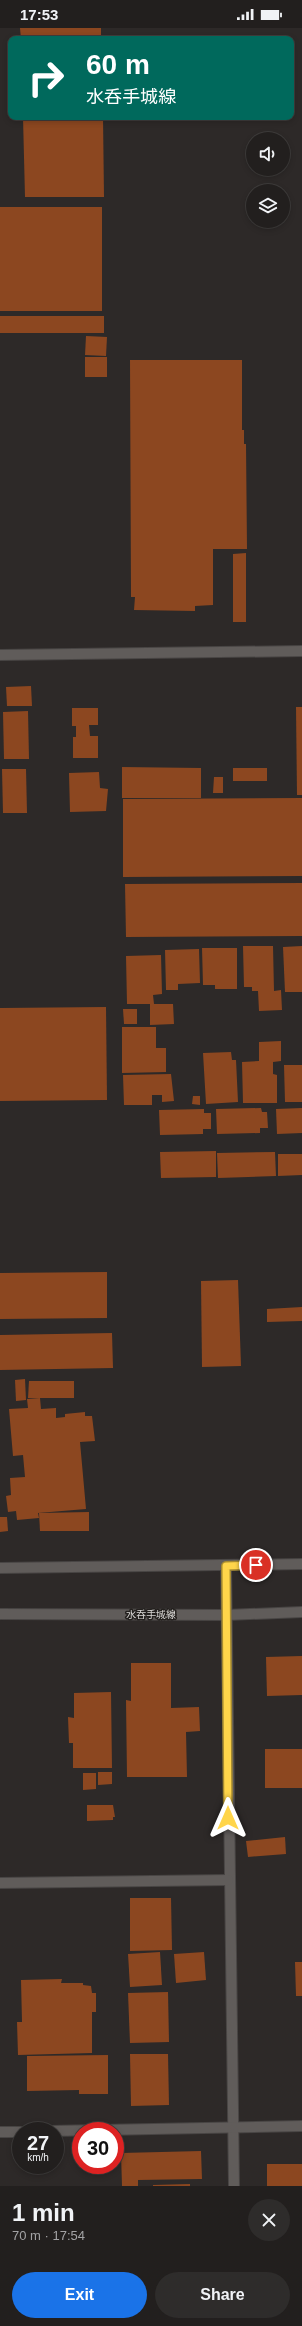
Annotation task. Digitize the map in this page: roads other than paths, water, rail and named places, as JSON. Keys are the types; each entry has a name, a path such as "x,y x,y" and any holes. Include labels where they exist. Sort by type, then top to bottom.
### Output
{"street":[{"path":"0,655 302,651"},
{"path":"0,1568 302,1564"},
{"path":"226,1566 228,1880 234,2186"},
{"name":"水呑手城線","path":"0,1614 226,1615 302,1612"},
{"path":"0,1883 228,1880"},
{"path":"64,2131 234,2126 302,2126"},
{"path":"0,2132 12,2132"}]}
